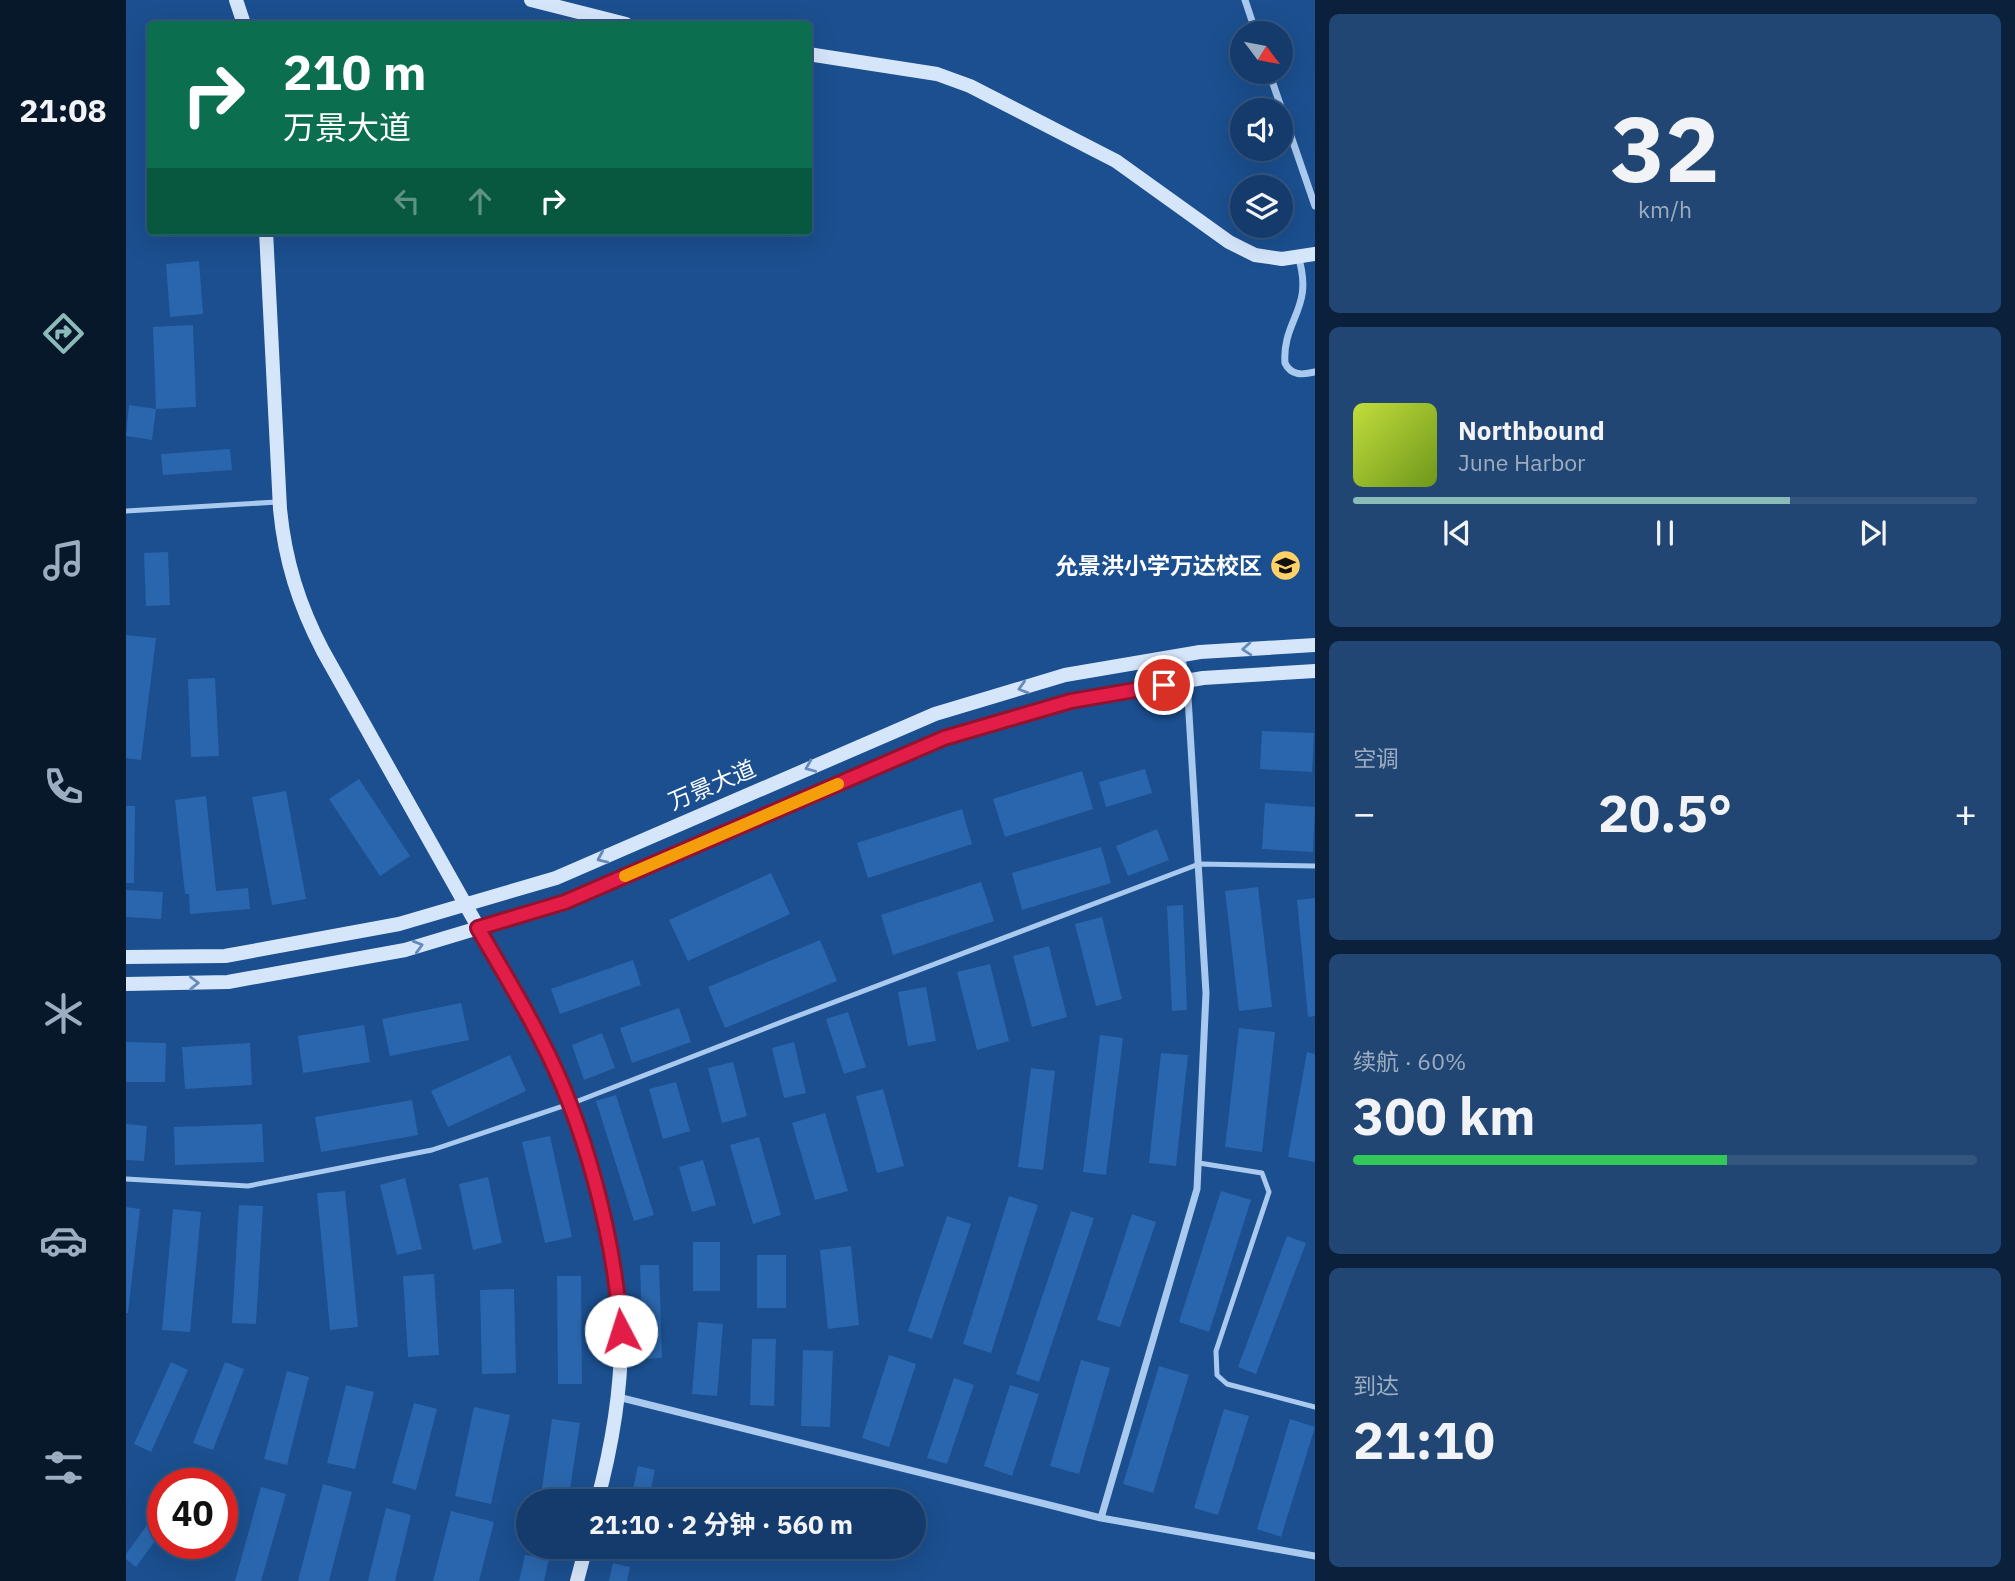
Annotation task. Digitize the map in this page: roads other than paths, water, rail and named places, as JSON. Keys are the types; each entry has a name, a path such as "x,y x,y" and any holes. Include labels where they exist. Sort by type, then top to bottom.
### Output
{"main road":[{"path":"236,0 243,21"},
{"path":"531,0 614,21"},
{"path":"812,55 937,74 970,86 1116,161 1229,242 1255,255 1282,258 1315,254"},
{"path":"266,235 279,502 288,567 312,631 541,1040 569,1104 596,1189 615,1273 621,1331 618,1398 613,1435 600,1489"},
{"name":"万景大道","path":"126,957 225,956 400,925 556,878 935,714 1065,675 1200,652 1315,645"},
{"name":"万景大道","path":"126,984 228,982 405,950 565,902 944,738 1071,701 1187,681 1315,671"},
{"path":"577,1581 583,1559"}],"street":[{"path":"1245,0 1252,21"},
{"path":"1273,84 1315,206"},
{"path":"1298,256 1308,280 1308,296 1290,338 1285,363 1291,372 1296,374 1315,372"},
{"path":"1101,1518 1197,1189 1206,993 1187,681 1181,655"},
{"path":"618,1398 1101,1518 1315,1556"}],"lane":[{"path":"126,511 279,502"},
{"path":"126,1179 248,1186 432,1150 569,1104 1199,864 1315,866"},
{"path":"1199,1163 1262,1173 1269,1192 1216,1350 1217,1375 1227,1384 1315,1407"}],"place":[{"name":"允景洪小学万达校区","path":"1285,566"}]}
